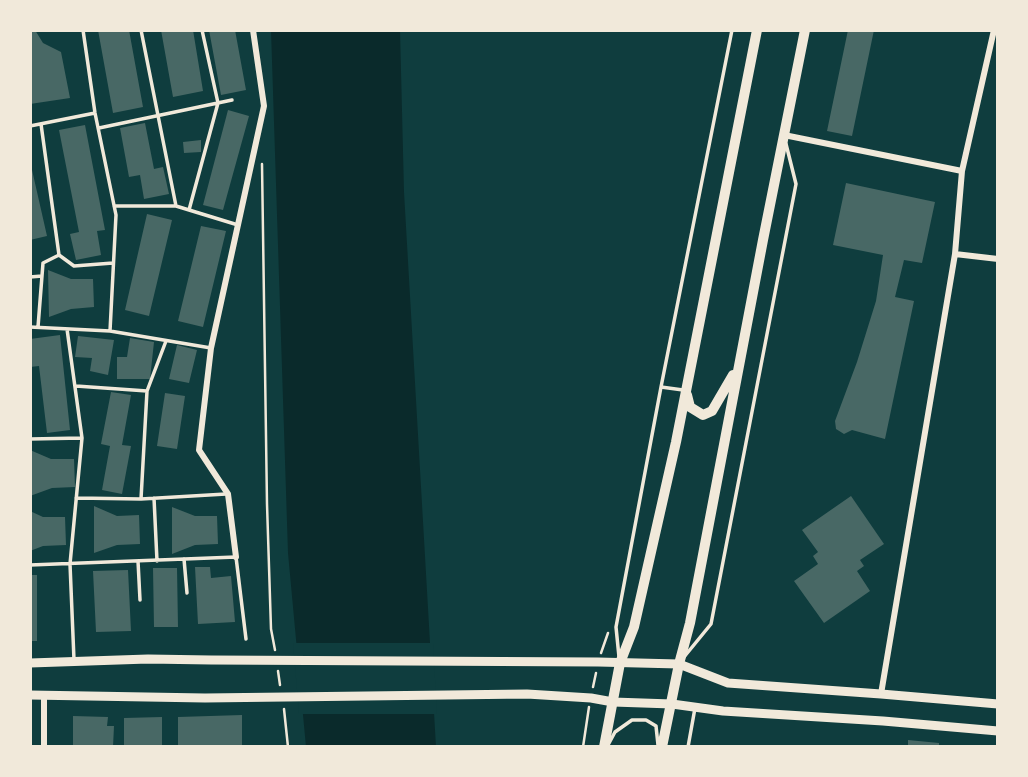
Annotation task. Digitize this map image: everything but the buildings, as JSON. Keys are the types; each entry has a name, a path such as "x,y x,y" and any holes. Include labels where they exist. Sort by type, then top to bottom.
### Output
{"main road":[{"path":"606,747 620,663 634,626 676,442 757,30"},
{"path":"660,747 690,623 805,30"},
{"path":"686,391 690,407 702,415 712,411 739,365"},
{"path":"30,663 148,659 679,664 728,683 998,704"},
{"path":"30,695 205,698 527,694 998,731"}],"street":[{"path":"236,557 228,494 199,450 211,348 264,106 253,30"},
{"path":"881,694 955,254 962,171 994,30"},
{"path":"784,135 962,171"},
{"path":"955,254 998,259"},
{"path":"44,695 44,747"}],"lane":[{"path":"83,30 94,113 116,215 110,331"},
{"path":"141,30 176,206"},
{"path":"189,210 218,103 202,30"},
{"path":"620,663 616,627 732,30"},
{"path":"99,128 232,100"},
{"path":"30,127 94,113"},
{"path":"41,124 59,256 74,266 114,263"},
{"path":"679,664 711,624 796,184 784,135"},
{"path":"114,206 176,206 238,225"},
{"path":"38,327 43,263 59,256"},
{"path":"30,277 42,276"},
{"path":"30,327 110,331 211,348"},
{"path":"67,329 82,438 70,564 74,662"},
{"path":"141,499 147,391 166,341"},
{"path":"75,386 147,391"},
{"path":"661,387 686,391"},
{"path":"30,439 82,438"},
{"path":"76,498 141,499 228,494"},
{"path":"154,498 157,561"},
{"path":"30,565 236,557 246,639"},
{"path":"184,559 187,593"},
{"path":"138,561 140,600"},
{"path":"688,747 695,707"},
{"path":"606,747 615,732 632,720 646,720 656,726 660,747"}],"path":[{"path":"262,159 267,504 271,629 276,656"},
{"path":"278,669 282,695"},
{"path":"284,708 288,747"}],"water":[{"path":"271,30 400,30 404,192 436,747 306,747 288,553"}],"pier":[{"path":"293,643 433,643 437,714 299,714"}]}
